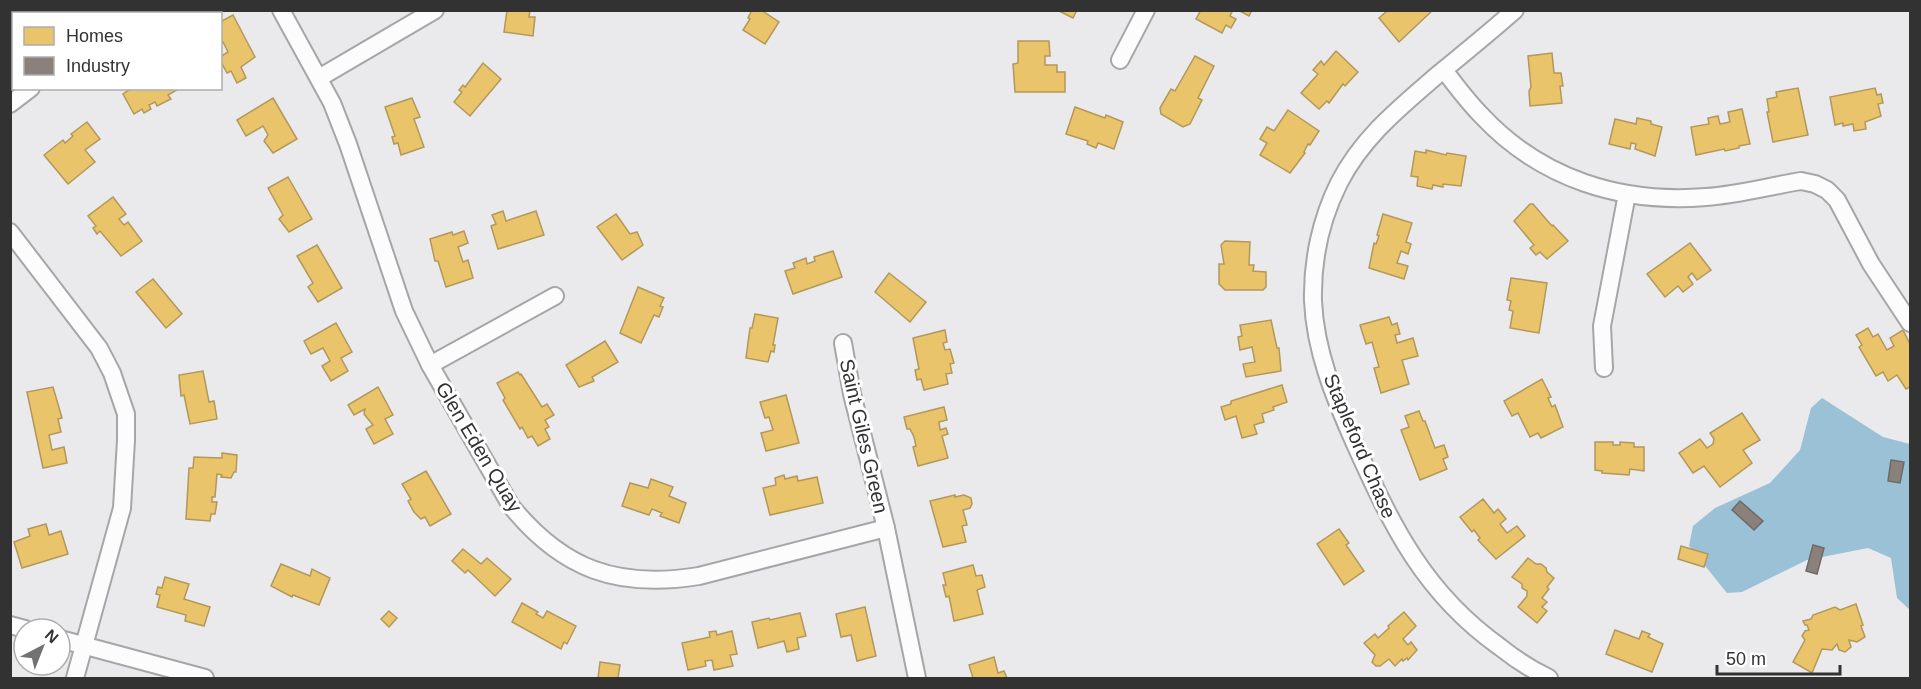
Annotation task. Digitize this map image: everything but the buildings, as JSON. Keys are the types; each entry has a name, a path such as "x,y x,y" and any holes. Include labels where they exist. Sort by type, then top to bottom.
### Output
{"street":[{"name":"Glen Eden Quay","path":"281,10 332,103 404,312 430,365 511,506 547,544 592,570 627,578 672,580 699,576 886,528"},
{"path":"319,78 435,10"},
{"path":"1120,60 1146,10"},
{"name":"Stapleford Chase","path":"1515,10 1378,126 1349,165 1326,213 1318,242 1313,303 1318,339 1327,375 1340,409 1382,505 1410,553 1429,581 1477,630 1516,660 1549,678"},
{"path":"1443,70 1482,117 1508,140 1535,160 1565,177 1585,184 1627,194 1669,199 1707,197 1801,181 1827,190 1837,200 1871,264 1911,323"},
{"path":"10,104 28,90"},
{"path":"1604,368 1601,352 1602,326 1627,194"},
{"path":"10,232 99,348 112,373 126,414 122,508 75,678"},
{"path":"430,365 555,296"},
{"name":"Saint Giles Green","path":"843,343 852,394 886,528"},
{"path":"886,528 917,678"},
{"path":"72,642 205,678"}],"water":[{"path":"1822,398 1883,437 1910,444 1910,610 1897,598 1891,558 1868,548 1807,560 1742,592 1727,593 1689,546 1693,526 1715,508 1770,483 1800,450 1811,408"}]}
